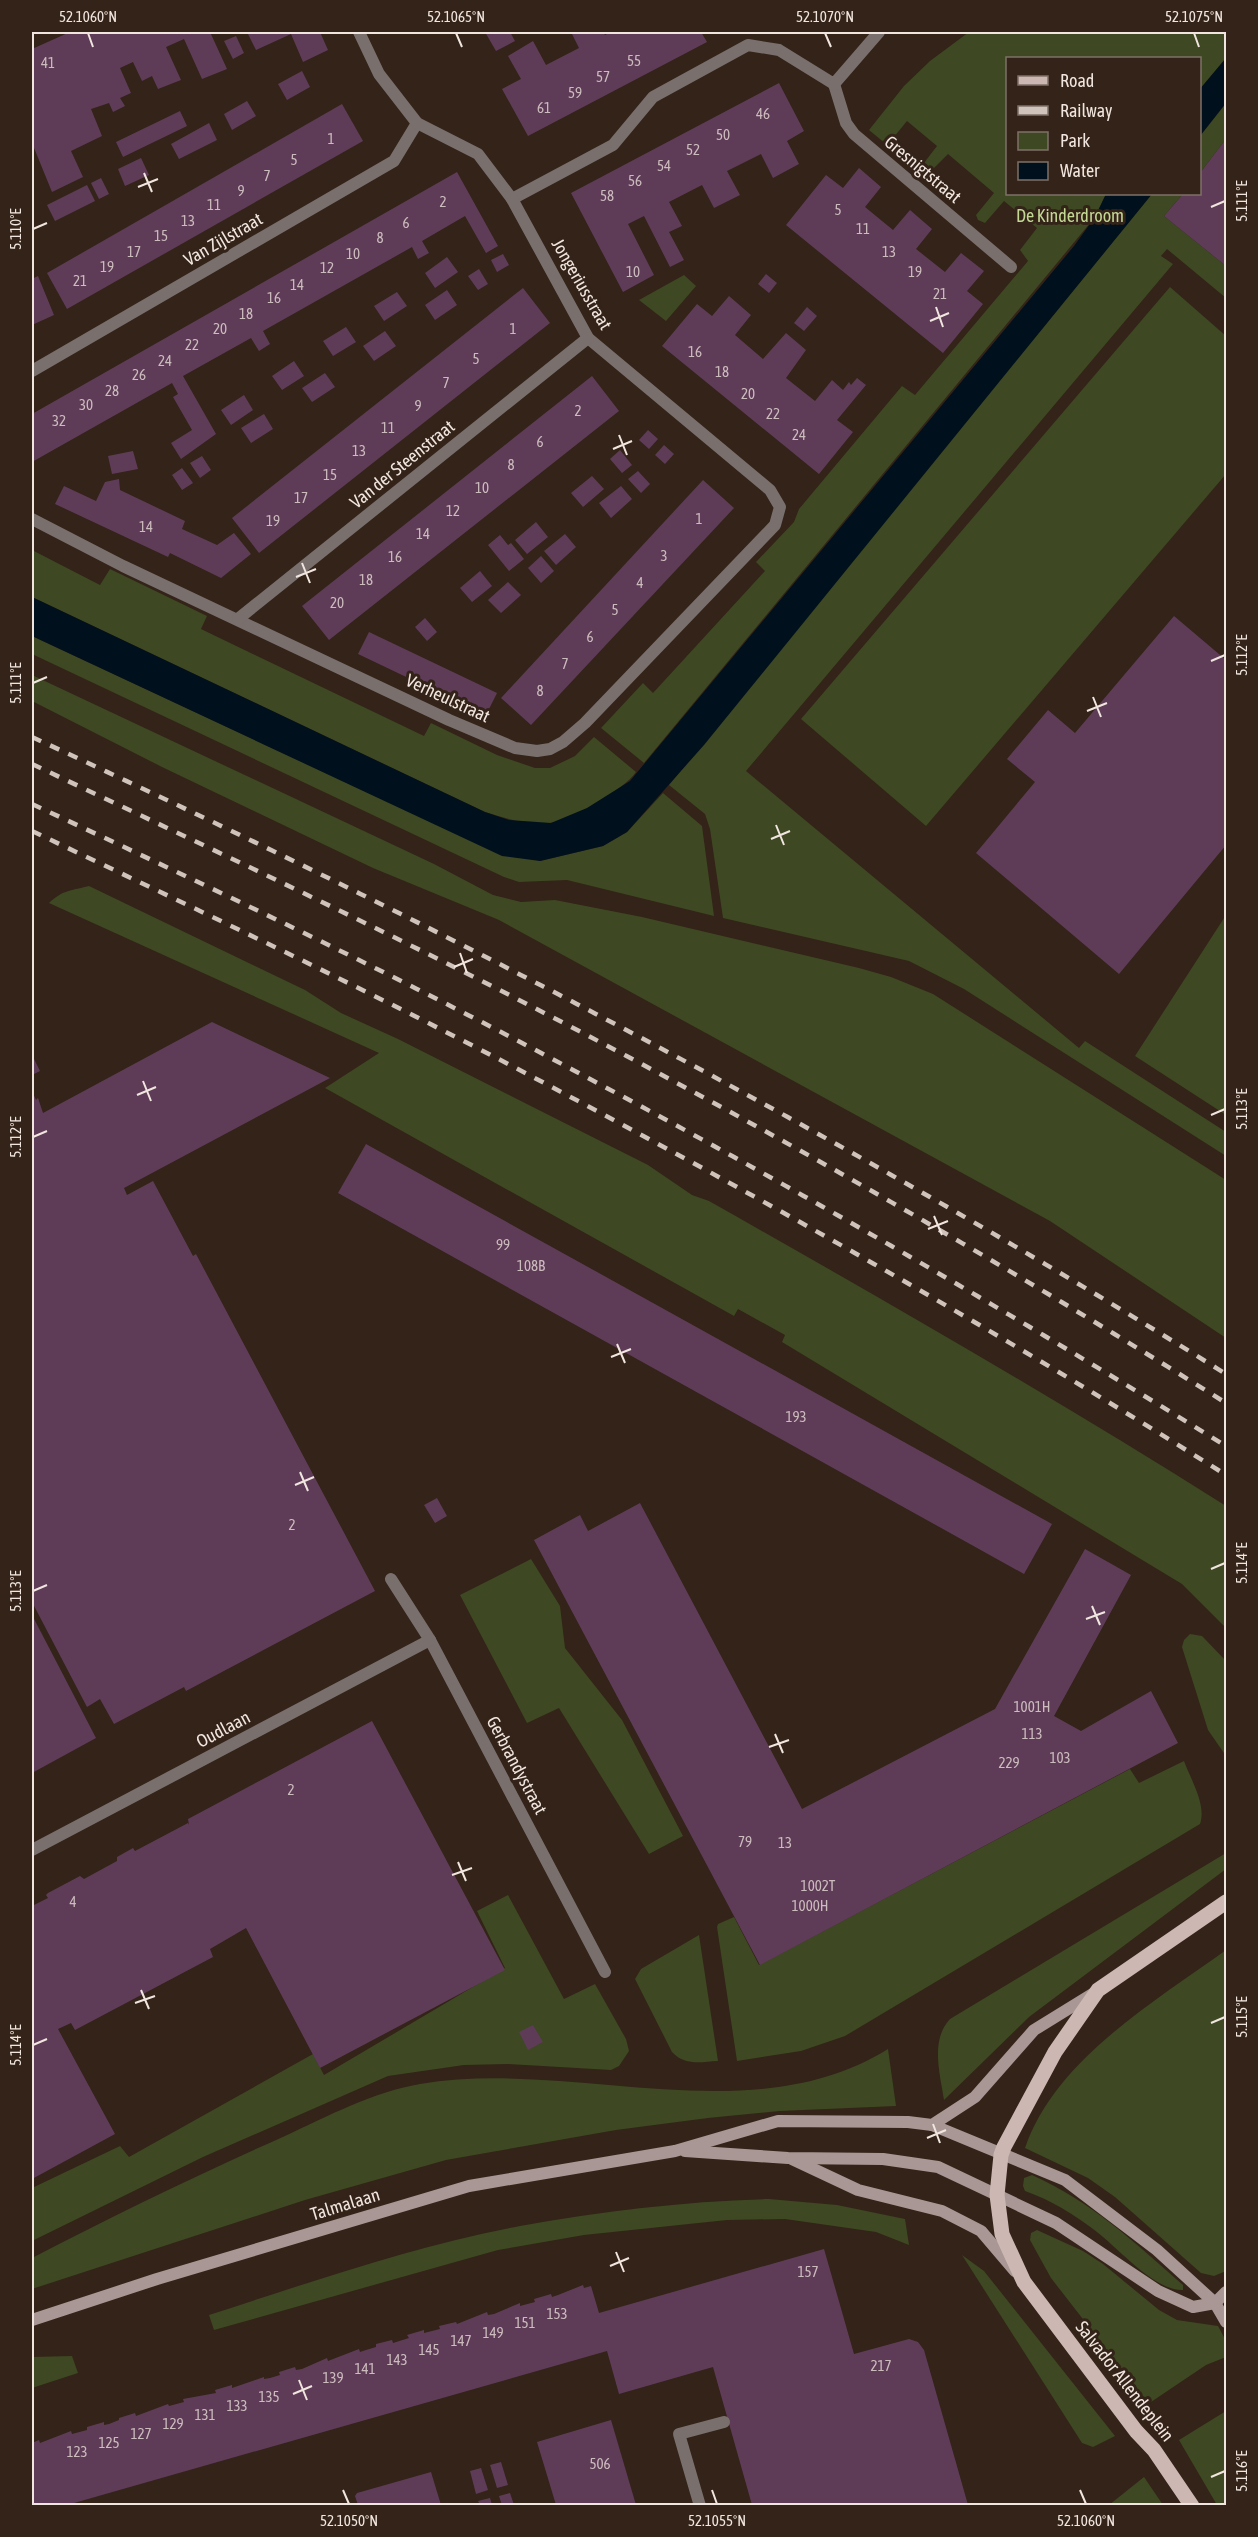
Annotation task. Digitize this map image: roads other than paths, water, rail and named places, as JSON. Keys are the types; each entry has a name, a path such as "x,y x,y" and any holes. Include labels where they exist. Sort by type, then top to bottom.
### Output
{"main road":[{"name":"Salvador Allendeplein","path":"932,2125 975,2097 1034,2030 1098,1990 1227,1902"},
{"name":"Salvador Allendeplein","path":"1024,2282 1002,2234 998,2195 1001,2155 1055,2052 1098,1990"},
{"name":"Talmalaan","path":"32,2320 157,2279 470,2186 675,2151 778,2121 908,2122 932,2125"},
{"path":"932,2125 1065,2180 1157,2250 1215,2303 1227,2322"},
{"name":"Talmalaan","path":"675,2151 788,2158"},
{"name":"Salvador Allendeplein","path":"788,2158 858,2190 942,2211 981,2231 1024,2282 1136,2431 1154,2450 1192,2505"},
{"path":"788,2158 883,2158 938,2167 1056,2223 1158,2291 1193,2307 1215,2303 1227,2292"}],"street":[{"path":"359,32 379,74 417,123"},
{"path":"512,199 613,146 653,97 748,45 779,50 834,84 879,32"},
{"name":"Gresnigtstraat","path":"834,84 846,123 854,134 1011,267"},
{"name":"Jongeriusstraat","path":"417,123 478,154 512,199 588,338 770,490 780,507"},
{"name":"Van Zijlstraat","path":"32,371 394,161 417,123"},
{"name":"Van der Steenstraat","path":"238,619 588,338"},
{"name":"Verheulstraat","path":"32,519 123,566 449,720 515,748 537,751 549,749 563,742 585,723 775,525 780,507"},
{"name":"Gerbrandystraat","path":"391,1579 430,1640 605,1972"},
{"name":"Oudlaan","path":"32,1850 430,1640"},
{"path":"700,2505 680,2434 724,2422"}],"water":[{"path":"1226,58 1226,103 1201,135 1201,88"},
{"path":"1106,195 1151,195 704,745 627,832 603,846 540,861 502,856 32,636 32,597 485,812 509,820 551,823 587,808 630,781 1074,246 1095,217"}],"railway":[{"path":"32,737 338,883 639,1037 936,1200 1226,1374"},
{"path":"32,764 419,949 666,1077 949,1235 1226,1403"},
{"path":"32,804 381,971 669,1122 910,1257 1069,1350 1226,1446"},
{"path":"32,831 392,1005 692,1162 961,1314 1226,1475"}],"park label":[{"name":"De Kinderdroom","path":"1070,215"}]}
